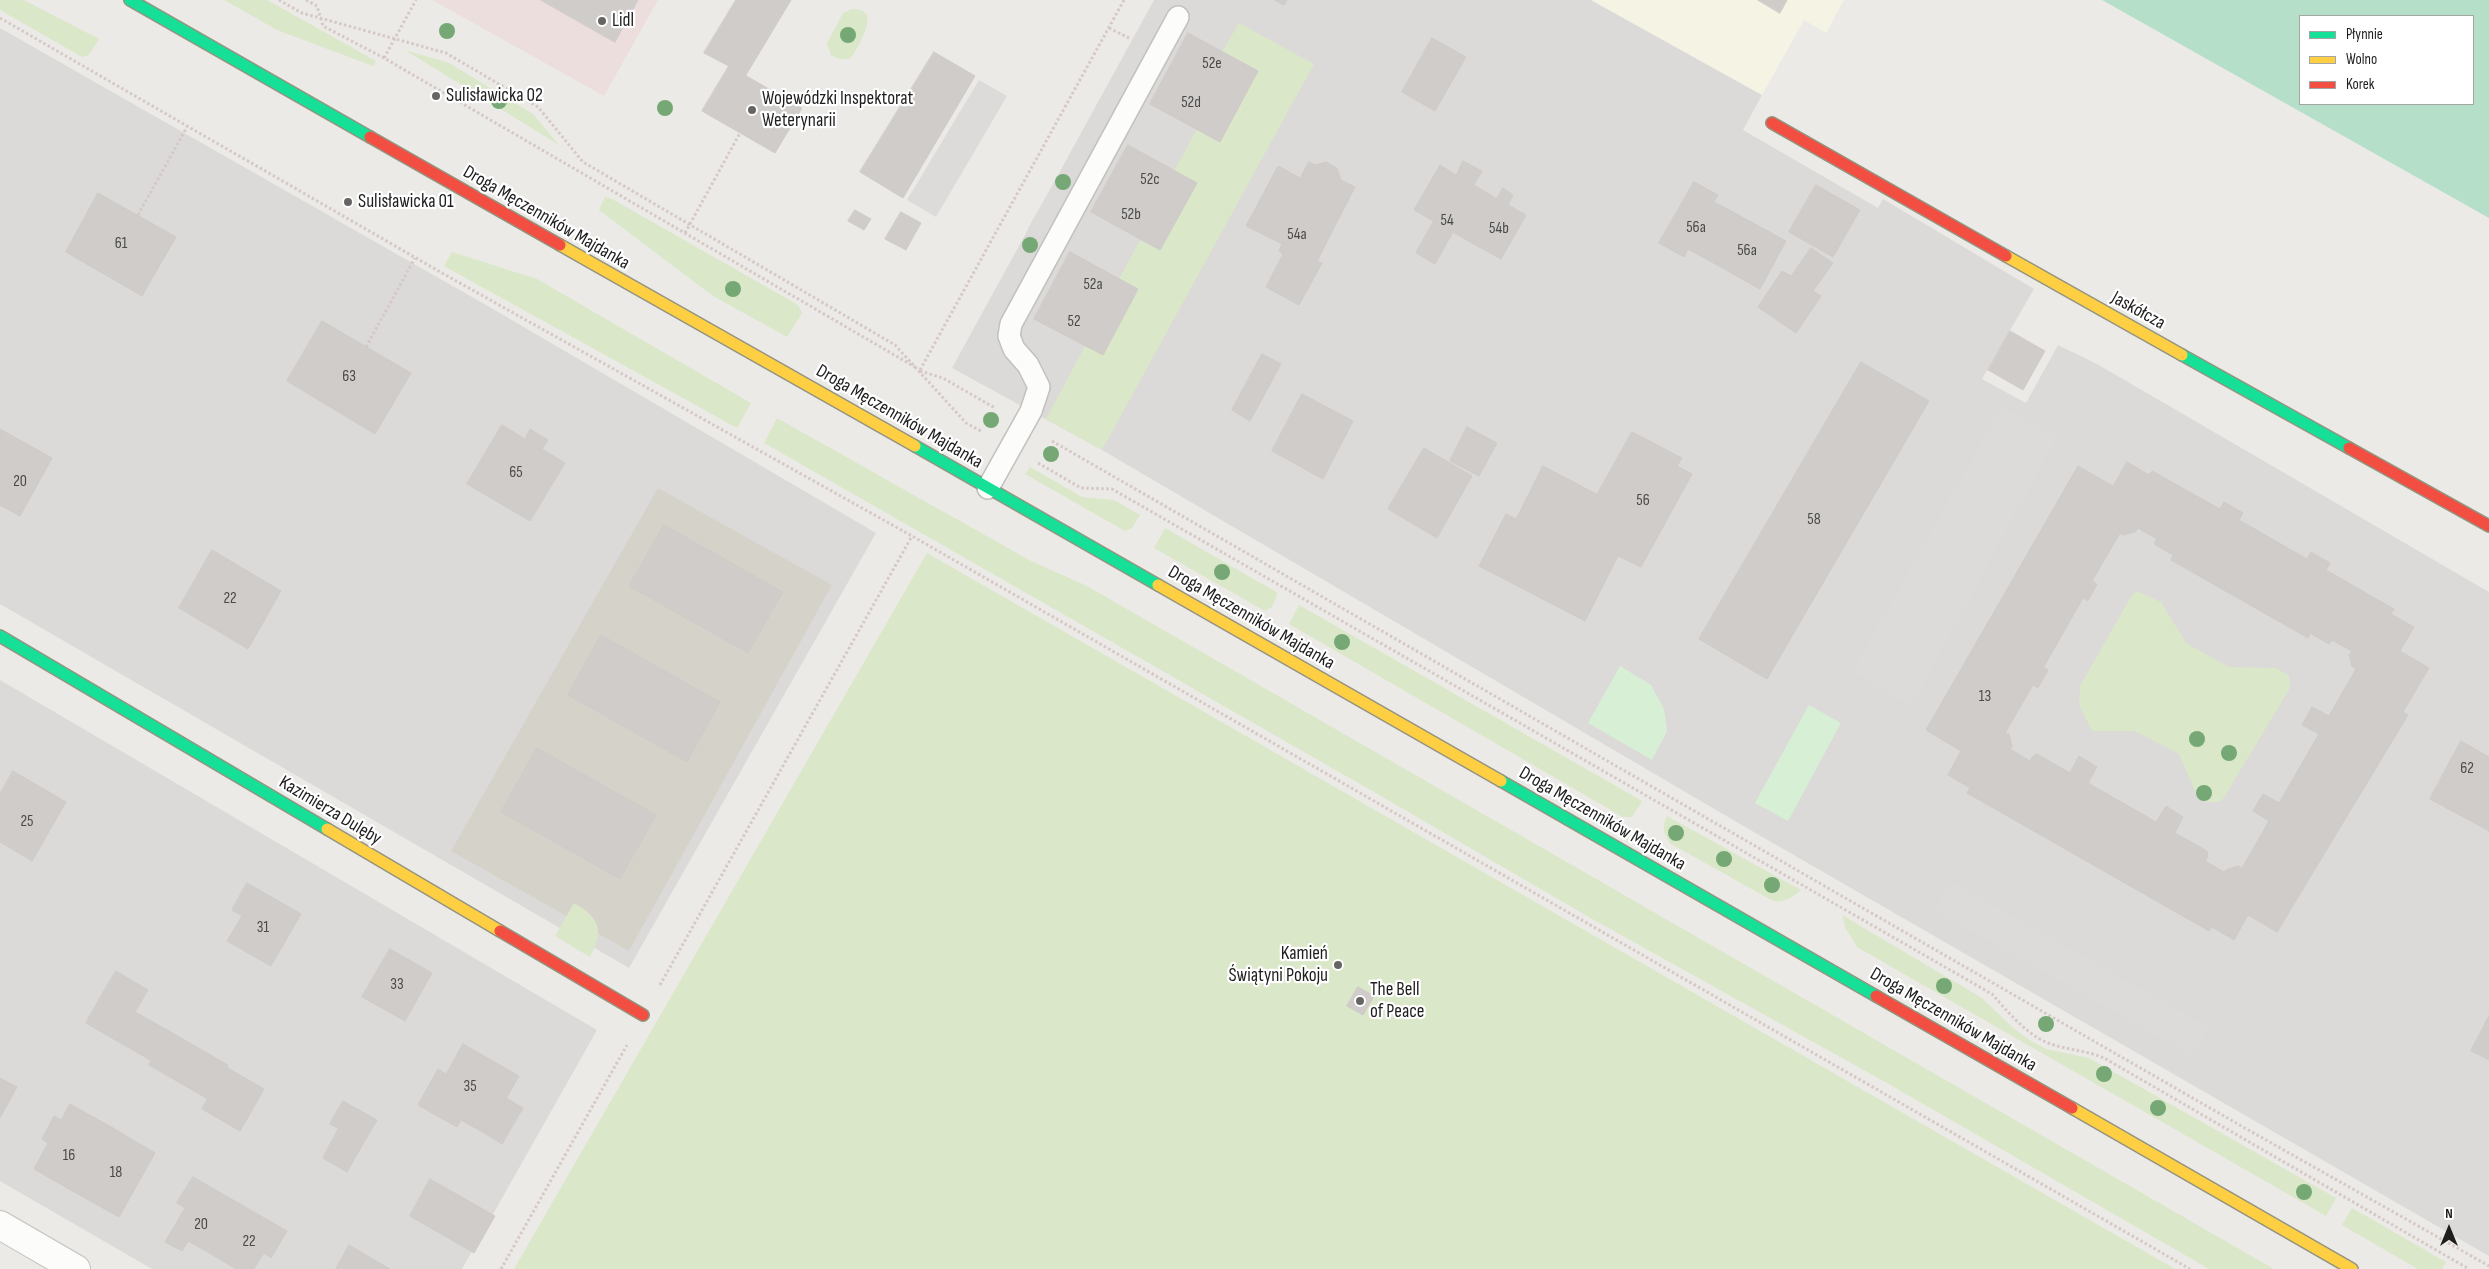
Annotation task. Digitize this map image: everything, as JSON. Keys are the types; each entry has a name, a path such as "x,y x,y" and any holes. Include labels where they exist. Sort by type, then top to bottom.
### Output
{"street":[{"name":"Droga Męczenników Majdanka","path":"130,0 988,488 2352,1269"},
{"name":"Jaskółcza","path":"1772,122 2110,316 2489,526"},
{"name":"Kazimierza Dulęby","path":"0,636 643,1015"},
{"path":"0,1225 76,1269"}],"lane":[{"path":"988,488 1024,425 1037,399 1039,387 1028,365 1014,349 1008,336 1011,324 1178,18"}],"path":[{"path":"279,0 302,13 446,53 538,108 583,162 895,345 920,370 966,423 1080,488 1112,489 1992,994 2016,1019 2048,1043 2091,1052 2104,1058 2469,1269"},
{"path":"306,0 317,6 324,26 384,58 870,339 920,370 943,378 2236,1123 2489,1266"},
{"path":"384,58 416,0"},
{"path":"920,370 1124,0"},
{"path":"0,18 415,258 912,536 2190,1269"},
{"path":"1109,28 1132,40"},
{"path":"138,215 187,127"},
{"path":"685,233 740,133"},
{"path":"366,347 415,258"},
{"path":"501,1269 912,536"}],"shaded area":[{"path":"432,0 658,0 604,96"},
{"path":"1154,0 1591,0 1762,95 1743,130 1878,208 1883,199 2034,289 1982,379 2026,403 2058,345 2097,364 2489,592 2489,1256 1740,824 1102,450 952,368"},
{"path":"1591,0 1844,0 1826,33 1804,20 1762,95"},
{"path":"0,28 493,309 876,533 629,968 0,604"},
{"path":"979,80 1007,96 936,217 907,200"},
{"path":"1051,188 1069,197 1046,239 1028,228"},
{"path":"2001,407 2057,437 1911,707 1852,672"},
{"path":"658,488 832,585 629,951 451,851"},
{"path":"0,680 597,1030 462,1269 152,1269 0,1181"},
{"path":"1950,881 2208,1027 2192,1056 1934,910"}],"green space":[{"path":"0,0 24,0 99,39 89,55 82,57 0,10"},
{"path":"224,0 267,0 376,61 373,66 277,30"},
{"path":"2102,0 2489,0 2489,218"},
{"path":"852,9 865,13 867,17 866,27 859,45 851,57 845,59 838,58 831,55 827,43 843,13"},
{"path":"1239,23 1314,64 1102,450 1046,419 1085,346 1103,354 1138,290 1119,279 1140,240 1160,250 1197,183 1174,171 1197,129 1219,142 1222,52"},
{"path":"405,50 449,63 533,114 559,145"},
{"path":"605,197 612,199 798,305 802,313 787,337 713,296 599,210"},
{"path":"452,252 537,279 751,403 737,428 444,266"},
{"path":"777,418 1031,561 1087,586 2274,1269 2209,1269 1887,1083 1587,916 764,443"},
{"path":"1030,467 1082,497 1114,500 1140,515 1132,528 1125,531 1025,474"},
{"path":"1165,528 1278,593 1272,607 1265,611 1154,548"},
{"path":"927,553 2175,1269 514,1269"},
{"path":"2137,591 2161,602 2186,643 2229,667 2276,668 2289,676 2290,688 2223,799 2218,802 2206,802 2195,791 2179,754 2135,731 2092,731 2079,705 2080,686 2132,595"},
{"path":"1299,605 1642,801 1632,817 1623,817 1289,624"},
{"path":"1620,666 1651,685 1664,709 1667,731 1652,760 1588,723"},
{"path":"1809,705 1841,723 1788,821 1755,803"},
{"path":"1667,816 1801,890 1788,899 1773,901 1671,844 1664,830"},
{"path":"574,903 594,919 597,926 597,940 590,957 555,936"},
{"path":"1842,915 1982,998 2012,1027 2031,1041 2046,1049 2089,1058 2336,1198 2326,1216 1857,947 1845,927"},
{"path":"2352,1208 2446,1262 2442,1269 2418,1269 2342,1225"}],"building":[{"name":"Lidl","path":"541,0 638,0 615,42"},
{"path":"736,0 791,0 746,75 704,53"},
{"path":"1275,0 1287,0 1284,5"},
{"path":"1758,0 1787,0 1780,13"},
{"path":"1188,33 1258,71 1220,142 1150,104"},
{"path":"1432,38 1466,57 1435,111 1402,92"},
{"path":"934,52 975,76 903,198 860,172"},
{"name":"Wojewódzki Inspektorat Weterynarii","path":"729,66 802,108 775,153 702,111"},
{"path":"1128,145 1197,183 1160,250 1091,212"},
{"path":"1463,161 1482,171 1474,185 1497,199 1472,243 1414,210 1440,165 1456,175"},
{"path":"1309,162 1315,165 1326,162 1337,168 1341,180 1355,187 1317,261 1322,263 1299,305 1266,287 1283,254 1279,251 1282,244 1246,226 1278,166 1300,178"},
{"path":"1694,182 1718,195 1714,202 1733,212 1708,260 1688,249 1684,257 1659,243"},
{"path":"1816,185 1860,210 1833,257 1789,232"},
{"path":"1503,188 1513,195 1508,205 1526,215 1501,259 1472,243"},
{"path":"98,193 176,237 142,296 66,252"},
{"path":"855,210 871,219 864,230 848,221"},
{"path":"901,212 921,223 906,250 885,239"},
{"path":"1733,212 1786,241 1760,289 1708,260"},
{"path":"1434,221 1453,232 1435,264 1416,253"},
{"path":"1811,248 1833,263 1813,291 1821,296 1796,333 1758,307 1782,271 1791,276"},
{"path":"1070,252 1138,289 1103,355 1034,319"},
{"path":"322,321 411,373 375,434 287,381"},
{"path":"2010,331 2045,351 2023,390 1988,370"},
{"path":"1262,354 1281,364 1250,421 1232,410"},
{"path":"1861,362 1929,401 1767,679 1699,639"},
{"path":"1302,394 1353,421 1323,479 1272,451"},
{"path":"502,425 525,439 530,429 548,440 542,449 565,463 530,521 467,484"},
{"path":"1467,427 1497,443 1479,476 1450,461"},
{"path":"0,429 52,458 20,516 0,505"},
{"path":"1632,432 1682,458 1677,466 1692,474 1641,567 1618,556 1620,552 1603,543 1613,524 1610,522 1619,506 1597,495"},
{"path":"1424,448 1472,476 1437,538 1388,509"},
{"path":"2127,462 2149,475 2152,471 2220,509 2224,502 2243,513 2239,520 2307,559 2311,552 2330,563 2326,570 2394,609 2391,614 2414,627 2400,651 2429,668 2403,712 2408,715 2277,932 2248,915 2234,940 2212,927 2209,931 1967,793 1970,788 1948,775 1961,751 1926,730 2078,466 2113,486","holes":["2138,528 2157,539 2154,544 2173,555 2171,560 2308,638 2310,633 2329,644 2332,640 2352,651 2349,655 2352,666 2356,669 2329,716 2312,707 2302,725 2319,734 2279,803 2263,794 2253,811 2269,821 2242,868 2238,866 2224,872 2205,861 2208,856 2207,851 2175,833 2183,817 2166,806 2156,822 2088,783 2097,767 2079,756 2070,773 2037,754 2030,761 2010,749 2012,747 2009,734 2005,733 2033,685 2038,688 2048,670 2043,668 2083,598 2088,601 2097,584 2092,581 2120,533 2123,535 2135,532"]},
{"path":"1543,466 1619,506 1610,522 1613,524 1603,543 1620,552 1585,621 1479,566 1506,514 1516,519"},
{"path":"664,525 783,592 748,653 629,586"},
{"path":"212,550 281,591 248,649 179,608"},
{"path":"601,635 720,702 687,762 568,695"},
{"path":"2461,741 2489,757 2489,782 2467,819 2430,799"},
{"path":"537,748 656,815 620,879 501,812"},
{"path":"13,771 66,802 32,861 0,842 0,794"},
{"path":"2489,782 2489,831 2467,819"},
{"path":"247,883 301,914 271,966 227,941 242,916 232,910"},
{"path":"390,949 432,973 405,1021 362,997"},
{"path":"116,971 148,990 135,1012 103,993"},
{"name":"The Bell of Peace","path":"1358,987 1374,996 1363,1015 1347,1006"},
{"path":"103,993 135,1011 117,1041 86,1023"},
{"path":"135,1012 169,1031 152,1061 117,1041"},
{"path":"2489,1016 2489,1060 2471,1051"},
{"path":"169,1031 228,1065 208,1099 149,1065"},
{"path":"463,1044 519,1076 486,1134 461,1120 457,1127 418,1105 438,1069 446,1074"},
{"path":"226,1067 264,1089 240,1131 202,1109"},
{"path":"0,1078 17,1087 0,1118"},
{"path":"506,1098 523,1108 502,1144 486,1134"},
{"path":"343,1101 377,1120 364,1142 330,1124"},
{"path":"70,1104 113,1128 76,1193 34,1169 48,1143 42,1139 54,1116 61,1120"},
{"path":"113,1128 155,1153 119,1217 76,1193"},
{"path":"339,1128 364,1142 347,1172 323,1158"},
{"path":"193,1177 240,1204 211,1254 188,1241 182,1251 165,1242 185,1208 177,1203"},
{"path":"430,1179 495,1216 474,1253 410,1216"},
{"path":"240,1204 287,1231 271,1258 264,1253 254,1269 236,1269 211,1254"},
{"path":"349,1245 390,1269 336,1269"}],"traffic: fast":[{"path":"130,0 370,137"},
{"path":"2182,355 2349,448"},
{"path":"915,446 1158,585"},
{"path":"0,636 327,829"},
{"path":"1501,781 1876,996"}],"traffic: slow":[{"path":"560,245 915,446"},
{"path":"2006,256 2182,355"},
{"path":"1158,585 1501,781"},
{"path":"327,829 500,931"},
{"path":"2072,1108 2352,1269"}],"traffic: jam":[{"path":"1772,123 2006,256"},
{"path":"370,137 560,245"},
{"path":"2349,448 2489,526"},
{"path":"500,931 643,1015"},
{"path":"1876,996 2072,1108"}],"place":[{"name":"Lidl","path":"602,21"},
{"name":"Sulisławicka 02","path":"436,96"},
{"name":"Wojewódzki Inspektorat Weterynarii","path":"752,110"},
{"name":"Sulisławicka 01","path":"348,202"},
{"name":"Kamień Świątyni Pokoju","path":"1338,965"},
{"name":"The Bell of Peace","path":"1360,1001"}]}
